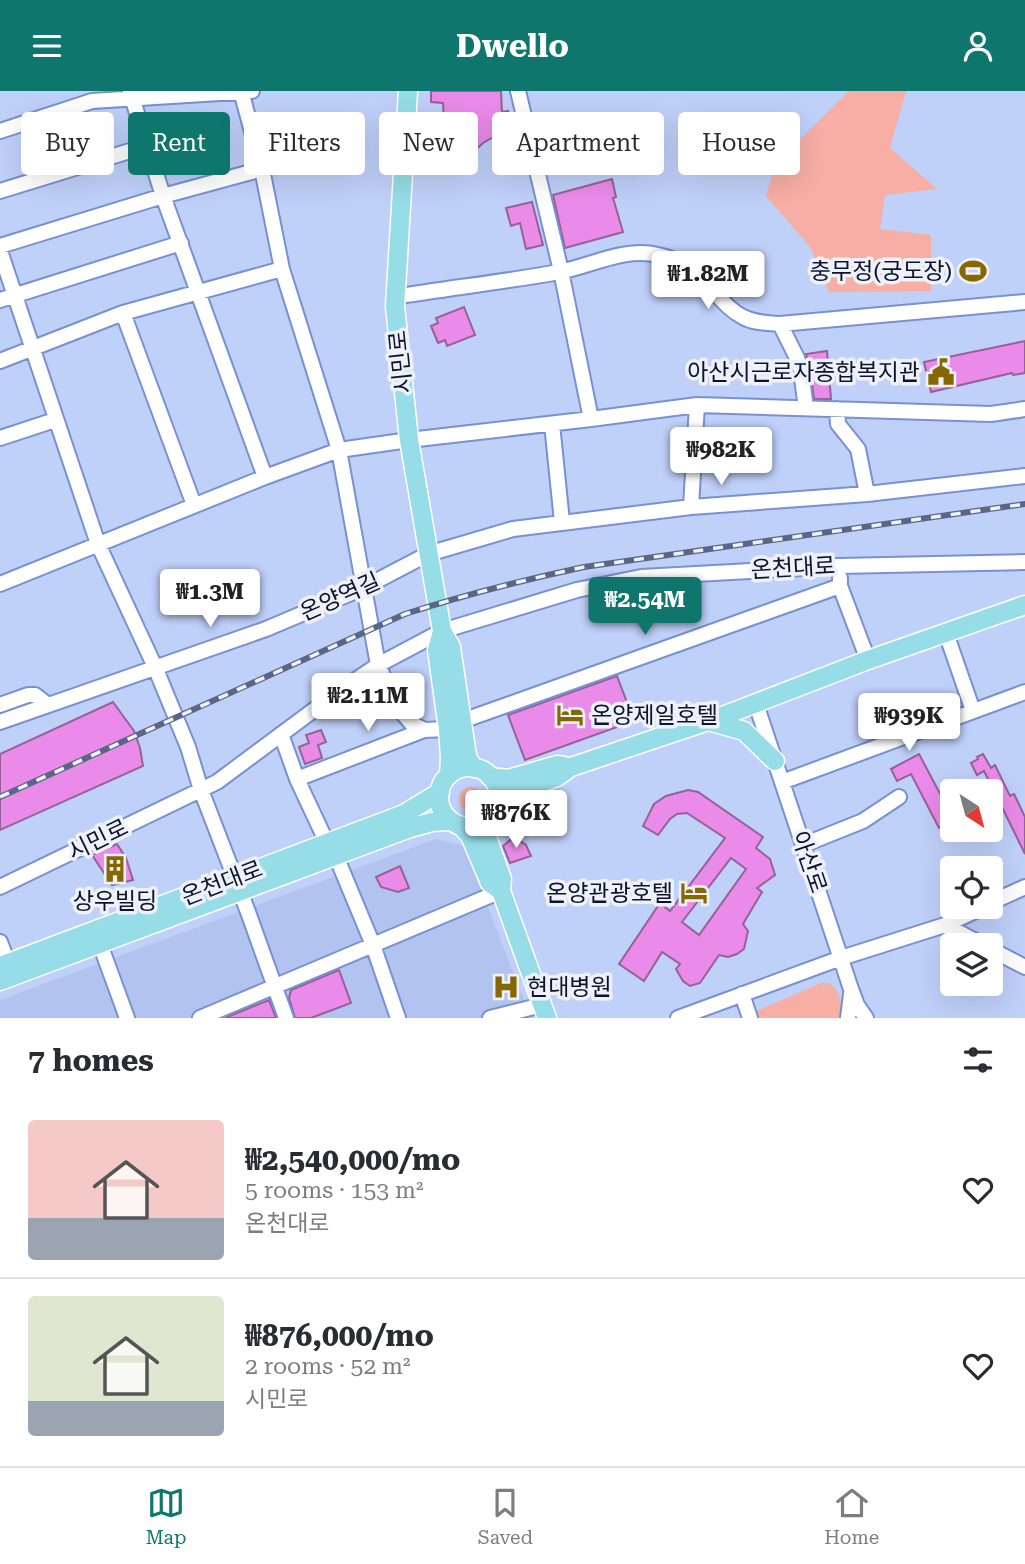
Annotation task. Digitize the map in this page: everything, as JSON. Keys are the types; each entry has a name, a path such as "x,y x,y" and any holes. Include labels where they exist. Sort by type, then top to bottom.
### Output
{"main road":[{"name":"시민로","path":"408,91 394,297 409,440 442,631 437,650 455,725 468,759 482,772"},
{"path":"497,804 510,794 556,777 571,767 756,704 868,660 1025,605"},
{"path":"708,721 744,731 775,761"},
{"name":"시민로","path":"449,775 455,725"},
{"path":"501,891 490,883 470,835 444,814 440,806 441,787 449,775 461,769 508,779 557,765 571,767"},
{"path":"456,823 468,827 477,826 492,815 497,804 497,789 482,772"},
{"name":"온천대로","path":"332,850 404,814 440,792"},
{"name":"온천대로","path":"4,965 332,850 432,822 456,823"},
{"path":"486,822 487,837 502,879 501,891 544,1011"},
{"name":"온천대로","path":"0,981 100,944 238,885"}],"street":[{"path":"0,131 92,101 131,95 245,91 250,112"},
{"path":"519,91 561,271 591,419"},
{"path":"131,95 136,112"},
{"path":"0,191 128,152"},
{"path":"238,885 201,790 188,747 155,667 98,544 32,349 7,297 0,248 163,196 244,174"},
{"path":"156,175 265,477"},
{"path":"263,175 282,269 339,450 378,665 398,708 411,723 424,730"},
{"path":"7,297 181,243"},
{"path":"394,297 561,271 639,253 659,255 684,265 700,276 727,306 743,317 759,323 780,324 1025,302"},
{"path":"0,361 123,313 282,269"},
{"path":"123,313 194,506"},
{"path":"780,324 797,358 806,408"},
{"path":"691,507 697,405"},
{"path":"0,583 339,450 697,405 991,414 1025,409"},
{"path":"837,409 838,424 858,449 867,494"},
{"path":"0,438 55,420"},
{"path":"552,424 562,522"},
{"name":"온양역길","path":"0,722 266,629 363,588 428,554 513,529 691,507 867,494 1025,476"},
{"name":"온천대로","path":"442,631 577,590 641,577 839,566 1025,562"},
{"path":"839,566 841,586"},
{"name":"온천대로","path":"455,725 841,586 868,660"},
{"name":"시민로","path":"0,887 217,782 378,665 442,631"},
{"path":"946,633 973,711"},
{"path":"782,782 1025,692"},
{"path":"0,705 35,695 48,705"},
{"name":"아산로","path":"756,704 851,989 866,1018"},
{"path":"297,779 424,730 455,725"},
{"path":"281,734 297,779 332,850 373,945 398,1018"},
{"path":"803,845 863,821 899,797"},
{"name":"온천대로","path":"238,885 286,1018"},
{"path":"1003,897 1025,887"},
{"path":"200,1018 501,891"},
{"path":"678,1018 697,1014 841,958 958,919"},
{"path":"945,925 960,933"},
{"path":"0,942 4,965"},
{"path":"100,944 127,1018"},
{"path":"1003,956 1025,967"},
{"path":"848,1018 851,989"},
{"path":"742,995 750,1018"},
{"path":"490,1018 544,1011"}],"shaded area":[{"path":"849,91 906,91 890,148 937,189 885,195 880,229 931,235 931,291 829,292 811,248 766,196 772,175 800,175 800,139"},
{"path":"471,787 482,794 483,799 476,810 471,811 460,804 459,799 466,788"},
{"path":"436,839 464,846 531,1018 0,1018 0,1000"},
{"path":"821,983 829,983 839,994 840,1018 758,1018 754,1012"}],"building":[{"path":"431,91 501,91 502,112 492,112 492,138 478,148 478,112 444,112 443,103 431,102"},
{"path":"612,179 616,197 613,198 623,232 565,248 553,195"},
{"path":"532,202 543,245 526,249 520,223 511,226 506,208"},
{"path":"464,307 475,335 447,346 445,340 438,343 431,326 438,323 436,318"},
{"path":"1025,341 1025,373 1012,373 931,392 924,362"},
{"path":"827,351 831,399 814,399 806,354"},
{"name":"온양제일호텔","path":"617,676 634,721 525,760 508,715"},
{"path":"113,702 134,731 143,766 0,830 0,754"},
{"path":"321,730 326,742 318,745 322,758 305,764 299,747 309,743 306,735"},
{"path":"919,754 940,794 940,827 911,774 897,781 891,769"},
{"path":"983,754 991,768 995,765 1002,779 988,779 984,771 977,775 971,763 978,759 977,757"},
{"path":"1003,782 1010,796 1014,794 1025,817 1025,854 1003,809"},
{"name":"온양관광호텔","path":"688,790 698,792 763,837 756,848 770,859 775,875 757,888 762,892 743,924 748,931 744,949 728,957 719,955 700,983 690,986 683,981 676,969 680,964 662,952 644,981 619,964 660,903 670,911 725,838 687,813 677,814 670,819 658,835 643,826 654,804 666,796","holes":["731,858 746,869 699,935 682,922"]},
{"path":"514,837 526,845 531,856 510,863 503,846"},
{"name":"상우빌딩","path":"117,844 126,858 133,880 112,885 92,855"},
{"path":"400,866 409,888 398,892 381,887 376,877"},
{"path":"339,970 351,1003 311,1018 295,1018 289,998 291,990"},
{"path":"269,1000 276,1018 225,1018 254,1006"}],"railway":[{"path":"0,797 405,614 449,600 584,567 1025,504"}],"place":[{"name":"충무정(궁도장)","path":"973,271"},
{"name":"아산시근로자종합복지관","path":"941,372"},
{"name":"온양제일호텔","path":"570,715"},
{"name":"상우빌딩","path":"115,869"},
{"name":"온양관광호텔","path":"694,893"},
{"name":"현대병원","path":"506,987"}]}
